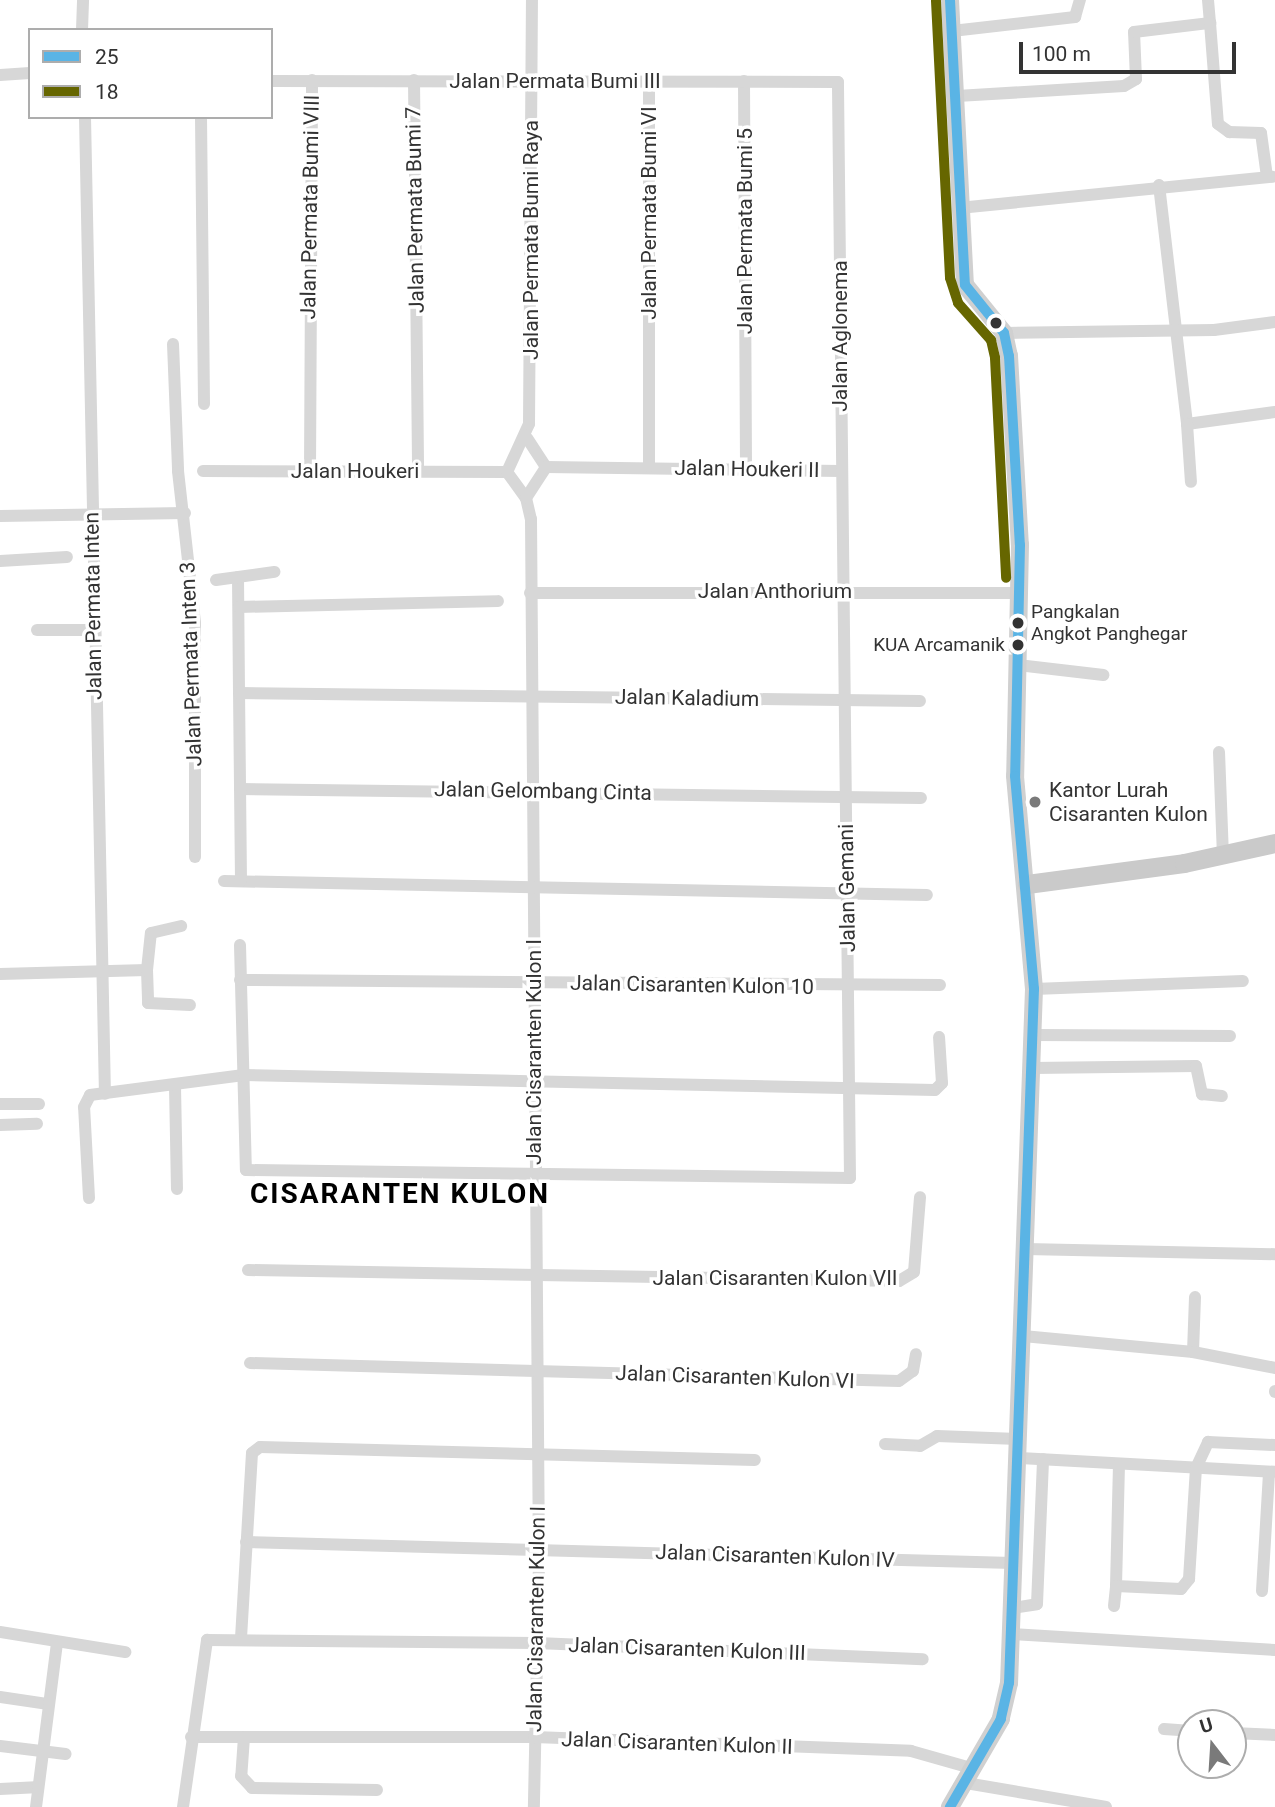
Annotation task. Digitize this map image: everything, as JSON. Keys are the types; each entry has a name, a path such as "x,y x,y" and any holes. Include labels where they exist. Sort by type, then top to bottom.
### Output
{"main road":[{"path":"950,0 965,285 1004,333 1020,593 1015,776 1027,884 1034,989 1020,1458 1013,1563 1013,1634 1001,1719 950,1807"},
{"path":"1027,884 1223,854 1275,842"}],"street":[{"path":"82,28 83,0"},
{"name":"Jalan Permata Bumi Raya","path":"507,472 527,438 532,0"},
{"path":"952,31 1075,17 1080,0"},
{"path":"959,208 1159,185 1271,177 1261,133 1229,132 1218,124 1208,0"},
{"path":"957,96 1124,86 1136,79 1134,32 1210,23"},
{"path":"0,75 28,74"},
{"name":"Jalan Permata Bumi VIII","path":"310,471 308,333 312,80"},
{"name":"Jalan Permata Bumi 7","path":"414,80 418,470"},
{"name":"Jalan Permata Bumi III","path":"273,81 838,82"},
{"name":"Jalan Permata Bumi VI","path":"649,81 649,345"},
{"name":"Jalan Permata Bumi 5","path":"744,81 746,468"},
{"name":"Jalan Aglonema","path":"838,82 842,591"},
{"name":"Jalan Permata Inten","path":"85,119 91,514 105,1094"},
{"path":"201,119 204,404"},
{"path":"1159,185 1172,330 1187,424 1191,482"},
{"path":"1004,333 1172,330 1275,322"},
{"name":"Jalan Permata Inten 3","path":"173,344 178,471 185,513 195,622 195,856"},
{"name":"Jalan Houkeri II","path":"649,345 649,466 841,471"},
{"path":"1187,424 1275,412"},
{"path":"527,438 546,467"},
{"path":"546,467 649,466"},
{"path":"507,472 526,498 546,467"},
{"name":"Jalan Houkeri","path":"203,471 507,472"},
{"name":"Jalan Cisaranten Kulon I","path":"526,498 536,983 534,1082 538,1547 534,1807"},
{"path":"0,516 185,513"},
{"path":"0,561 67,556"},
{"path":"216,580 274,572"},
{"path":"238,578 241,881"},
{"name":"Jalan Gemani","path":"535,1179 845,1183 850,1174 842,591"},
{"name":"Jalan Anthorium","path":"530,593 1020,593"},
{"path":"239,607 498,601"},
{"path":"37,630 94,630"},
{"path":"1018,665 1103,675"},
{"name":"Jalan Kaladium","path":"239,693 920,701"},
{"path":"1219,752 1223,854"},
{"name":"Jalan Gelombang Cinta","path":"240,789 921,798"},
{"path":"224,881 534,890 927,895"},
{"path":"181,926 151,933 147,970 148,1003 190,1005"},
{"path":"240,945 244,1167 535,1179"},
{"path":"0,974 147,970"},
{"name":"Jalan Cisaranten Kulon 10","path":"240,980 848,987 940,985"},
{"path":"1034,989 1243,981"},
{"path":"1034,1035 1230,1036"},
{"path":"89,1198 85,1100 105,1094 244,1075 935,1090 942,1083 939,1037"},
{"path":"1033,1068 1196,1066 1202,1094 1222,1096"},
{"path":"175,1086 177,1189"},
{"path":"0,1104 39,1104"},
{"path":"0,1125 37,1124"},
{"name":"Jalan Cisaranten Kulon VII","path":"536,1274 899,1281 914,1272 920,1197"},
{"path":"1026,1249 1275,1254"},
{"path":"248,1270 536,1274"},
{"path":"1193,1352 1195,1297"},
{"path":"1024,1336 1193,1352 1275,1368"},
{"name":"Jalan Cisaranten Kulon VI","path":"250,1363 899,1381 913,1371 916,1354"},
{"path":"885,1444 920,1446 937,1436 1020,1439"},
{"path":"1116,1586 1186,1587 1196,1468 1208,1442 1275,1445"},
{"path":"241,1638 252,1454 260,1447 538,1452 755,1461"},
{"path":"1020,1458 1272,1472 1262,1591"},
{"path":"1013,1608 1037,1604 1044,1459"},
{"path":"1114,1606 1119,1464"},
{"name":"Jalan Cisaranten Kulon IV","path":"246,1542 538,1547 1013,1563"},
{"path":"0,1632 125,1652"},
{"path":"1013,1634 1275,1650"},
{"name":"Jalan Cisaranten Kulon III","path":"191,1737 201,1646 241,1638 537,1643 923,1658"},
{"path":"36,1807 36,1787 57,1643"},
{"path":"0,1697 48,1704"},
{"path":"1164,1730 1177,1730"},
{"path":"1247,1734 1275,1735"},
{"path":"183,1807 191,1737"},
{"name":"Jalan Cisaranten Kulon II","path":"191,1737 534,1737 911,1751 970,1776 1083,1806 1106,1807"},
{"path":"244,1737 242,1776 252,1788 377,1790"},
{"path":"0,1746 66,1754"},
{"path":"0,1789 36,1787"}],"transit line":[{"name":"25","path":"950,0 965,285 1004,333 1009,356 1020,545 1015,776 1034,989 1009,1683 1001,1719 950,1807"},
{"name":"18","path":"936,1 950,278 958,303 991,340 995,358 1006,578"}],"place":[{"name":"Pangkalan Angkot Panghegar","path":"1018,623"},
{"name":"KUA Arcamanik","path":"1018,645"},
{"name":"Kantor Lurah Cisaranten Kulon","path":"1035,802"}],"district":[{"name":"CISARANTEN KULON","path":"400,1194"}]}
